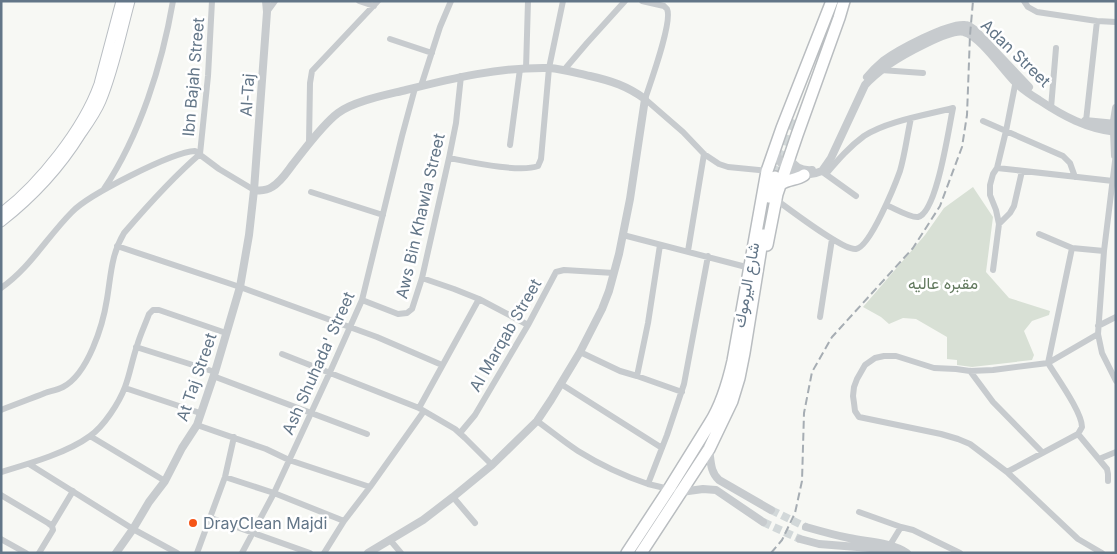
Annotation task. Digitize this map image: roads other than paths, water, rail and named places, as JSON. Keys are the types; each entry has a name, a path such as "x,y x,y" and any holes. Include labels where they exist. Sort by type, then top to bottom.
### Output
{"highway":[{"name":"شارع اليرموك","path":"627,553 675,491 723,398 731,370 750,268 780,173 774,149 832,1"},
{"path":"796,118 840,1"},
{"path":"641,553 675,491 709,449 732,401 744,353 769,197 797,135 844,1"},
{"path":"782,128 789,134 797,135"},
{"path":"780,173 789,180 804,175"},
{"path":"744,353 750,342 780,173"}],"main road":[{"path":"1,213 22,195 49,166 86,112 99,84 121,1"},
{"path":"1,222 44,184 75,144 95,113 106,85 130,1"}],"street":[{"path":"103,190 122,159 150,93 164,46 173,1"},
{"name":"Ibn Bajah Street","path":"200,154 208,76 212,1"},
{"name":"Al-Taj","path":"254,190 267,12 266,1"},
{"path":"267,12 275,1"},
{"path":"359,1 376,4"},
{"name":"Ash Shuhada' Street","path":"242,553 290,460 362,300 402,136 418,87 451,1"},
{"path":"510,145 523,69 528,1"},
{"path":"449,158 513,168 538,166 541,159 550,68 563,1"},
{"path":"564,70 626,1"},
{"path":"368,553 423,520 453,497 492,465 537,421 580,352 602,309 609,291 623,234 645,99 665,36 666,8 642,1"},
{"path":"1024,1 1028,7 1037,12 1116,22"},
{"path":"309,143 310,83 312,72 376,4"},
{"path":"1086,122 1097,21"},
{"name":"Adan Street","path":"822,171 866,78 886,59 917,41 951,26 968,26 975,30 1004,60 1017,79"},
{"name":"Adan Street","path":"822,171 831,158 866,85 881,70 898,58 945,35 961,31 974,38 1017,79 1069,119 1085,125 1115,128"},
{"path":"390,39 432,52"},
{"path":"1051,106 1056,48"},
{"path":"1,288 24,269 79,205 103,190 168,159 195,151 219,169 254,190 266,190 280,180 309,143 331,119 343,110 418,87 488,71 550,68 615,83 633,90 645,99 683,132 704,154 724,166 780,173 796,166 802,170 822,171 856,196"},
{"path":"881,70 923,73"},
{"name":"Aws Bin Khawla Street","path":"362,300 398,314 407,313 412,309 422,278 449,158 456,123 461,76"},
{"path":"992,270 999,224 990,195 991,180 997,168 1017,79"},
{"name":"Adan Street","path":"1051,106 1086,122 1115,128"},
{"path":"804,175 822,171 865,136 881,128 910,118 952,108 944,161 933,198 926,211 922,216 916,217 886,205"},
{"path":"1116,108 1115,156 1098,326 1102,353 1116,381"},
{"path":"775,199 832,239 850,249 857,249 871,233 886,205 901,165 910,118"},
{"path":"982,121 1063,156 1070,163 1075,176"},
{"path":"774,149 780,173"},
{"path":"1,410 63,386 75,377 92,350 102,322 107,301 111,267 124,232 187,165 200,154"},
{"path":"688,251 704,154"},
{"path":"997,168 1112,181"},
{"path":"999,224 1014,206 1022,171"},
{"name":"At Taj Street","path":"116,553 165,481 182,448 197,425 240,286 250,235 254,190"},
{"path":"311,192 383,215"},
{"path":"623,234 750,268"},
{"path":"1039,234 1072,248 1104,251"},
{"path":"820,317 832,239"},
{"path":"637,376 648,323 660,244"},
{"path":"118,246 240,286 377,337 442,364"},
{"path":"1007,472 1078,434 1082,427 1080,418 1048,364 1072,248"},
{"path":"648,484 686,377 708,256"},
{"name":"Al Marqab Street","path":"460,433 475,414 528,326 556,272 564,270 614,273"},
{"path":"422,278 479,299 528,326"},
{"path":"324,553 422,409 442,364 479,299"},
{"path":"1,472 29,464 59,452 90,436 113,411 125,388 136,347 149,314 153,310 159,310 226,333"},
{"path":"1098,326 1116,317"},
{"path":"1098,334 1048,364 993,370 970,371 929,368 896,356 874,358 865,365 855,384 853,396 855,411 860,418 964,440 1007,472 1078,539 1102,553"},
{"path":"136,347 214,374 367,434"},
{"path":"580,352 620,370 682,392"},
{"path":"282,354 422,409 460,433 492,465"},
{"path":"970,371 993,402 1042,452"},
{"path":"561,384 662,448"},
{"path":"125,388 200,414"},
{"path":"537,421 578,451 633,479 675,491 716,490 763,522"},
{"path":"197,425 266,449 290,460 370,487"},
{"path":"1078,434 1107,470 1108,482"},
{"path":"90,436 165,481"},
{"path":"197,553 225,477 234,437"},
{"path":"709,449 712,468 719,480 771,510"},
{"path":"1099,459 1116,452"},
{"path":"29,464 133,529 178,553"},
{"path":"225,477 274,493 344,521"},
{"path":"39,553 53,530 52,526 73,491"},
{"path":"1,494 52,526"},
{"path":"453,497 475,523"},
{"path":"859,512 901,528 913,530 960,553"},
{"path":"211,518 310,553"},
{"path":"806,527 874,548"},
{"path":"891,549 901,528"},
{"path":"1,539 26,553"},
{"path":"800,539 829,546 891,549 907,553"},
{"path":"390,540 401,553"}],"tunnel":[{"path":"775,177 796,118"},
{"path":"771,510 806,527"},
{"path":"763,522 800,539"}],"railway":[{"path":"771,553 782,540 795,513 802,481 804,413 812,372 832,337 913,248 940,206 962,147 967,115 973,1"}],"place":[{"name":"DrayClean Majdi","path":"193,523"}],"park label":[{"name":"مقبره عاليه","path":"943,283"}]}
